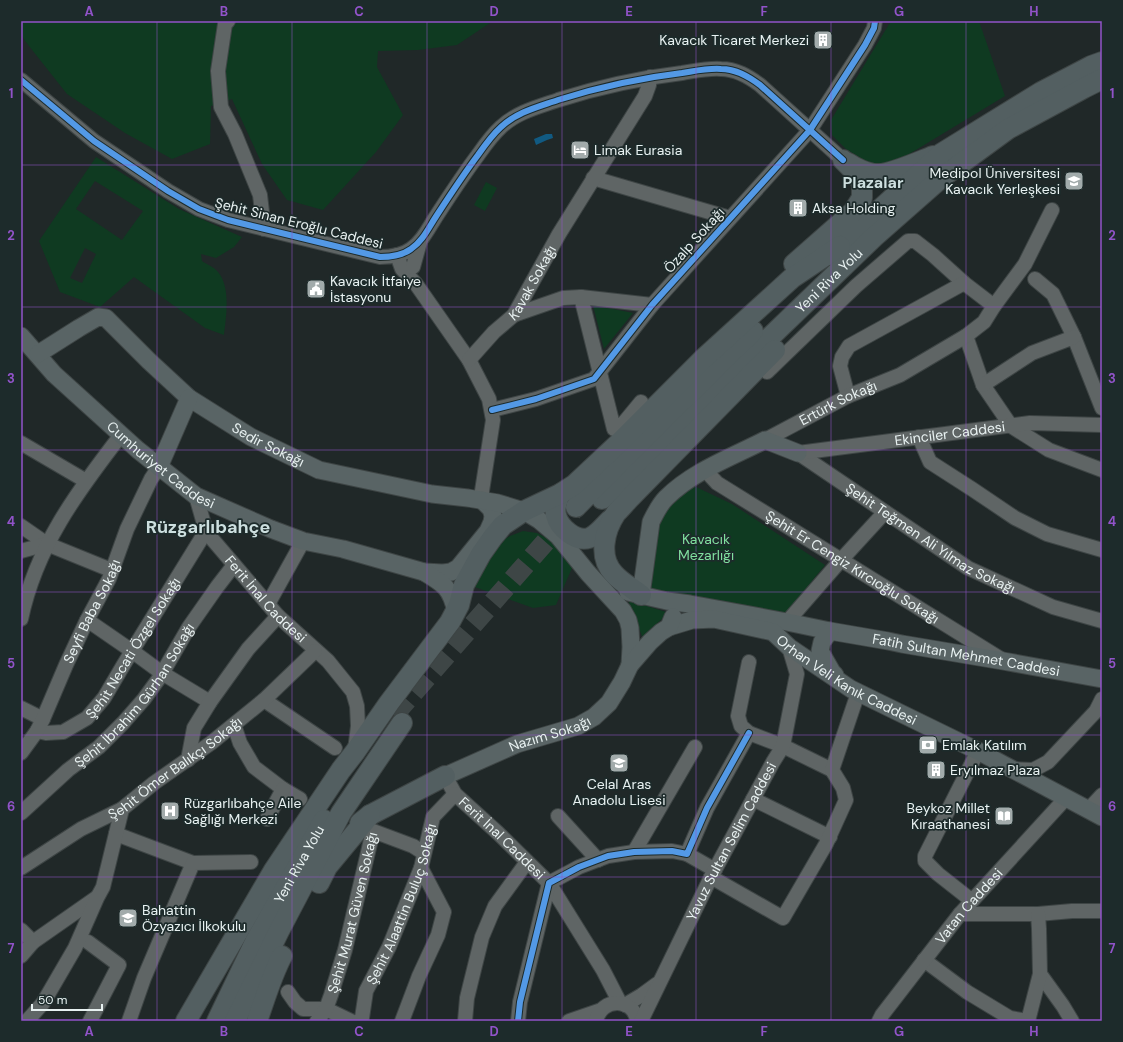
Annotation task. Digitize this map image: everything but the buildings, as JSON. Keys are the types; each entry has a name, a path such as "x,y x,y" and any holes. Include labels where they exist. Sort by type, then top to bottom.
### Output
{"highway":[{"name":"Yeni Riva Yolu","path":"840,246 640,442 580,512 874,237 941,178 1004,132 1093,86 1099,66"},
{"name":"Yeni Riva Yolu","path":"942,153 1041,92 1099,66"},
{"path":"843,160 855,168 877,174 892,171 942,153"},
{"path":"186,1021 274,870 341,770 450,622 462,598 464,585 492,537 503,526 524,511 560,494 574,485 620,442 703,359 792,278 840,246 942,153"},
{"path":"703,359 723,326 853,212 862,198 862,183 855,172 843,160"},
{"path":"560,494 555,509 556,516 563,528 575,536 589,538 602,528 795,330 833,287 912,204"},
{"path":"616,514 606,535 604,543 605,559 613,574 641,595"},
{"name":"Yeni Riva Yolu","path":"217,1021 255,942 320,825 398,719 341,813 234,1021"},
{"path":"320,856 370,815 445,776"},
{"path":"257,1021 274,971 327,868 370,815"},
{"path":"203,1021 255,942"}],"main road":[{"name":"Sedir Sokağı","path":"27,346 79,328 98,317 106,318 189,398 251,437 319,470 432,494 477,496 524,511 539,520 558,536 588,573 623,611 630,628 630,665"},
{"name":"Cumhuriyet Caddesi","path":"27,346 54,374 121,435 196,496 264,526 303,540 343,549 424,572"},
{"path":"159,467 189,398"},
{"name":"Şehit Teğmen Ali Yılmaz Sokağı","path":"766,440 798,454"},
{"name":"Ertürk Sokağı","path":"641,595 652,522 656,512 665,499 691,478 766,440"},
{"path":"424,572 443,573 451,572 458,568 488,530 493,516 491,509 477,496"},
{"path":"424,572 444,585 452,597 456,612"},
{"name":"Fatih Sultan Mehmet Caddesi","path":"588,573 611,586 667,601 1101,680"},
{"path":"667,601 672,607 673,613 673,618 669,627"},
{"name":"Orhan Veli Kanık Caddesi","path":"630,665 660,632 669,627 692,620 714,619 773,632 789,647 854,691 978,750 1095,813"},
{"path":"830,631 822,642 820,651 832,672 854,691"},
{"name":"Nazım Sokağı","path":"445,776 517,744 578,726 594,717 609,703 622,682 630,665"}],"street":[{"path":"228,21 225,24 218,71 221,107 235,134 260,195 264,229"},
{"name":"Özalp Sokağı","path":"492,410 536,399 594,379 652,305 810,130 865,45 874,28 875,21"},
{"name":"Şehit Sinan Eroğlu Caddesi","path":"21,80 94,141 185,201 206,212 228,220 380,257 401,254 420,242 467,170 501,126 524,112 585,92 650,77 710,69 722,69 738,72 760,85 843,160"},
{"name":"Kavak Sokağı","path":"469,360 494,332 514,314 559,234 645,96 648,90 650,77"},
{"path":"593,178 730,218"},
{"name":"Ertürk Sokağı","path":"766,440 848,396 900,375 966,336 984,322 994,306 1026,264 1052,210"},
{"path":"711,415 734,403 856,286 908,241 915,241 964,284 994,306"},
{"path":"407,268 420,242"},
{"path":"401,254 416,284 469,360 490,399 493,428 477,496"},
{"path":"380,257 407,268"},
{"path":"1035,279 1054,294 1074,337 1102,408"},
{"path":"848,396 840,366 842,357 849,346 964,284"},
{"path":"581,297 614,429 622,425 641,402"},
{"path":"514,314 563,298 581,297 652,305"},
{"path":"966,336 983,385 1011,426 1050,450 1102,470"},
{"path":"983,385 1032,353 1074,337"},
{"name":"Ekinciler Caddesi","path":"798,454 1030,423 1102,425"},
{"path":"21,619 25,601 39,561 47,544 66,511 86,481 121,435"},
{"path":"919,437 930,462 1015,518 1047,534 1102,550"},
{"path":"21,443 86,481"},
{"name":"Şehit Teğmen Ali Yılmaz Sokağı","path":"798,454 968,568 1053,607 1102,621"},
{"name":"Seyfi Baba Sokağı","path":"21,752 40,725 87,620 107,583 127,529 159,467"},
{"name":"Şehit Er Cengiz Kırcıoğlu Sokağı","path":"705,470 717,483 1003,661"},
{"name":"Ferit İnal Caddesi","path":"196,496 206,531 278,616 328,661 353,692 357,706 358,726 355,752"},
{"path":"787,622 885,512"},
{"path":"21,526 47,544 112,570"},
{"name":"Şehit Necati Özgel Sokağı","path":"40,725 46,733 62,732 87,718 104,698 206,531"},
{"path":"268,604 303,540"},
{"path":"21,551 47,544"},
{"name":"Şehit İbrahim Gürhan Sokağı","path":"21,813 68,770 99,747 144,699 162,673 189,627 234,565"},
{"path":"188,760 194,728 210,702 248,649 278,616"},
{"path":"87,620 132,650 162,673 210,702"},
{"path":"789,647 797,674 814,664"},
{"name":"Şehit Ömer Balıkçı Sokağı","path":"21,868 80,829 122,809 154,783 211,744 264,700 316,651"},
{"path":"518,1021 520,1002 548,883 579,867 608,856 634,852 672,851 687,854 713,873 783,918 830,837 846,800 844,788 832,770 783,746 749,733 741,726 738,716 749,662"},
{"name":"Yavuz Sultan Selim Caddesi","path":"641,1021 713,873 783,746 797,674"},
{"path":"832,770 854,691"},
{"path":"1013,769 1032,770 1048,762 1096,711 1102,699"},
{"path":"264,700 335,748"},
{"path":"21,708 40,725"},
{"path":"234,725 240,743 254,767 283,789 300,799"},
{"path":"687,854 707,808 749,733"},
{"path":"634,852 696,747"},
{"path":"978,750 925,856 925,860 938,874 976,896 999,914"},
{"name":"Ferit İnal Caddesi","path":"445,776 455,794 498,833 548,883 623,1004 633,1011 637,1021"},
{"path":"267,819 283,789"},
{"name":"Şehit Alaattin Buluç Sokağı","path":"359,1021 362,1018 366,991 389,947 421,868 433,817 455,794"},
{"path":"1095,813 1102,795"},
{"name":"Vatan Caddesi","path":"884,1019 924,960 960,914 1066,798"},
{"path":"753,799 830,837"},
{"path":"27,1021 43,1003 78,942 103,886 122,809"},
{"path":"558,816 598,860"},
{"name":"Şehit Murat Güven Sokağı","path":"317,1021 326,1009 332,995 345,950 373,831 413,846 424,853"},
{"path":"116,834 193,863 252,862"},
{"path":"465,1021 467,998 482,937 495,906 527,862"},
{"path":"130,1021 144,978 193,863"},
{"path":"402,1021 419,976 438,935 444,912 421,868"},
{"path":"21,956 33,942 97,898"},
{"path":"960,914 1038,914 1072,911 1102,911"},
{"path":"924,960 967,992 1010,1018 1028,1021 1040,974 1038,914"},
{"path":"21,930 33,942"},
{"path":"88,942 119,965 90,1021"},
{"path":"1040,974 1072,1021"},
{"path":"569,1021 598,1016 609,1004 623,1004 642,995 659,983"},
{"path":"288,992 295,1002 303,1009 326,1009 350,1021"}],"green space":[{"path":"21,21 493,21 457,45 418,50 378,51 377,67 403,115 376,152 323,210 287,200 262,164 232,99 211,106 210,144 172,159 125,133 67,94 25,41 21,34"},
{"path":"891,21 979,21 1005,96 896,162 872,165 846,149 832,135 831,120"},
{"path":"96,157 179,209 242,237 234,247 216,258 201,254 202,261 218,272 225,286 227,302 224,335 205,328 134,277 100,307 60,292 39,241","holes":["95,181 143,211 122,240 76,209","85,248 96,254 82,283 70,278"]},
{"path":"486,182 497,188 485,211 474,205"},
{"path":"593,305 633,313 604,349"},
{"name":"Kavacık Mezarlığı","path":"694,486 732,504 825,565 786,613 647,588 658,522 670,504"},
{"path":"523,531 537,533 551,540 570,560 572,568 556,605 533,608 472,586 500,542"},
{"path":"628,600 666,612 662,619 642,636"}],"water":[{"path":"546,134 552,134 553,138 536,145 534,139"}],"tunnel":[{"path":"394,715 576,507"}],"cycle path":[{"path":"492,410 536,399 594,379 652,305 810,130 865,45 874,28 875,21"},
{"path":"21,80 94,141 168,191 199,209 228,220 380,257 404,253 419,242 426,234 437,215 483,148 495,133 507,122 528,110 573,95 604,87 706,69 726,69 737,72 760,85 843,160"},
{"path":"518,1021 520,1002 549,883 579,867 608,856 634,852 672,851 687,854 707,808 749,733"}],"place":[{"name":"Kavacık Ticaret Merkezi","path":"823,40"},
{"name":"Limak Eurasia","path":"580,150"},
{"name":"Medipol Üniversitesi Kavacık Yerleşkesi","path":"1074,181"},
{"name":"Aksa Holding","path":"798,208"},
{"name":"Kavacık İtfaiye İstasyonu","path":"316,289"},
{"name":"Emlak Katılım","path":"928,745"},
{"name":"Celal Aras Anadolu Lisesi","path":"619,763"},
{"name":"Eryılmaz Plaza","path":"936,770"},
{"name":"Rüzgarlıbahçe Aile Sağlığı Merkezi","path":"170,811"},
{"name":"Beykoz Millet Kıraathanesi","path":"1004,816"},
{"name":"Bahattin Özyazıcı İlkokulu","path":"128,918"}],"district":[{"name":"Plazalar","path":"873,182"},
{"name":"Rüzgarlıbahçe","path":"208,527"}]}
